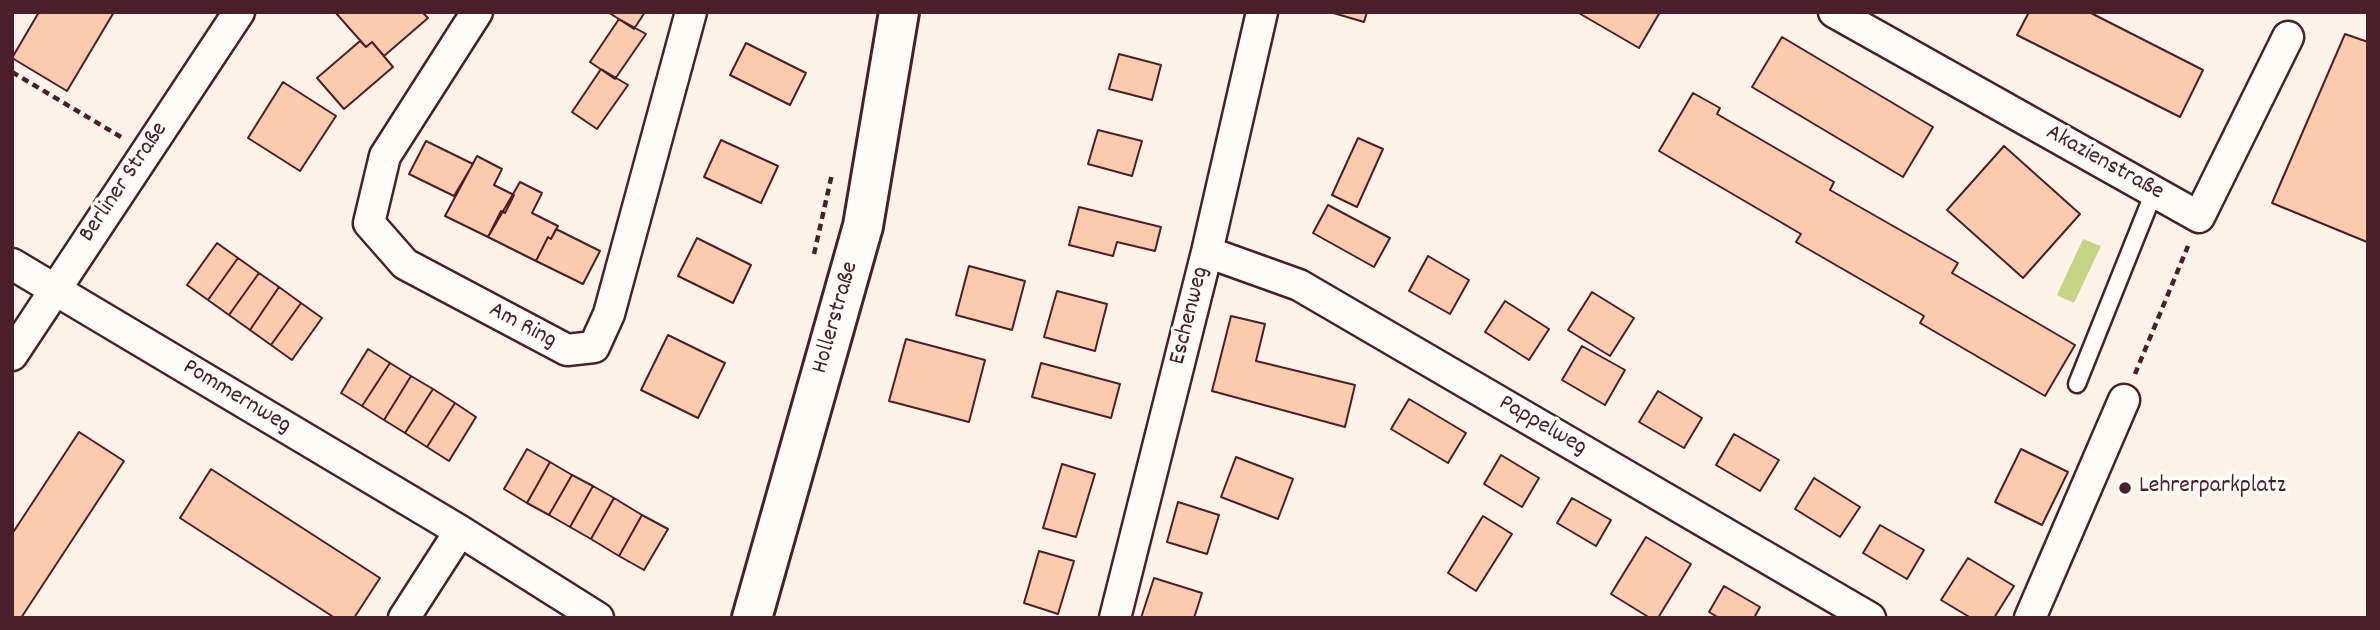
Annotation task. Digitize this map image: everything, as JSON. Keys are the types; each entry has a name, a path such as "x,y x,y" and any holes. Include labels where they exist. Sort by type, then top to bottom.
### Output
{"main road":[{"name":"Hollerstraße","path":"752,618 863,226 899,12"}],"street":[{"name":"Berliner Straße","path":"12,355 239,12"},
{"name":"Am Ring","path":"477,12 385,156 369,223 405,264 567,351 594,347 610,314 691,12"},
{"name":"Eschenweg","path":"1115,618 1207,252 1262,12"},
{"name":"Akazienstraße","path":"1835,12 2199,218"},
{"path":"2199,218 2288,37"},
{"name":"Pappelweg","path":"1207,252 1299,285 1870,618"},
{"name":"Pommernweg","path":"12,264 460,531 598,618"},
{"path":"2029,618 2124,400"},
{"path":"404,618 460,531"}],"lane":[{"path":"2077,384 2154,192"}],"path":[{"path":"12,72 146,152"},
{"path":"813,263 833,171"},
{"path":"2124,400 2199,218"}],"green space":[{"path":"2083,239 2101,246 2074,303 2057,295"}],"building":[{"path":"39,12 114,12 67,91 12,58"},
{"path":"335,12 422,12 428,18 384,56 372,42 366,47"},
{"path":"608,12 645,12 634,29"},
{"path":"1330,12 1367,12 1364,22"},
{"path":"1577,12 1660,12 1639,48"},
{"path":"2029,12 2089,12 2203,70 2180,117 2017,35"},
{"path":"619,19 646,34 615,79 590,62"},
{"path":"2345,34 2368,42 2367,242 2272,203"},
{"path":"1782,37 1933,127 1903,177 1752,87"},
{"path":"360,41 366,47 372,42 393,67 344,109 317,78"},
{"path":"746,43 806,73 790,105 730,75"},
{"path":"1119,54 1161,65 1152,100 1109,89"},
{"path":"601,69 628,85 597,129 572,112"},
{"path":"283,82 336,116 300,171 248,138"},
{"path":"1693,93 1720,108 1717,114 1834,182 1830,190 1958,263 1952,273 2075,345 2045,396 1920,323 1924,316 1796,242 1801,234 1659,151"},
{"path":"1098,130 1142,141 1132,176 1088,164"},
{"path":"1358,138 1383,149 1357,207 1332,195"},
{"path":"721,140 778,166 761,203 704,177"},
{"path":"426,141 473,164 454,196 409,174"},
{"path":"2004,146 2080,214 2023,278 1947,210"},
{"path":"477,156 502,169 494,185 514,195 505,213 501,211 488,237 445,216"},
{"path":"520,182 542,193 532,213 558,226 551,239 548,237 536,261 488,237"},
{"path":"1328,205 1390,238 1374,267 1313,233"},
{"path":"1079,207 1161,227 1155,251 1117,242 1113,256 1069,245"},
{"path":"556,229 600,251 583,284 536,261 548,237 551,239"},
{"path":"697,238 751,265 733,303 678,276"},
{"path":"217,243 238,258 208,300 187,285"},
{"path":"1428,256 1469,280 1450,314 1409,291"},
{"path":"238,258 259,273 229,315 208,300"},
{"path":"969,266 1025,281 1012,330 956,315"},
{"path":"259,273 279,287 250,330 229,315"},
{"path":"279,287 301,303 271,345 250,330"},
{"path":"1057,291 1107,304 1095,351 1044,337"},
{"path":"1592,292 1634,318 1610,356 1568,330"},
{"path":"1505,301 1549,329 1529,360 1485,332"},
{"path":"301,303 322,318 292,360 271,345"},
{"path":"1231,316 1265,324 1256,361 1355,385 1345,427 1212,391"},
{"path":"668,335 725,363 698,418 641,390"},
{"path":"906,339 985,360 969,422 889,401"},
{"path":"1582,346 1625,370 1605,405 1562,380"},
{"path":"368,349 390,363 362,406 341,393"},
{"path":"390,363 411,376 384,420 362,406"},
{"path":"1041,363 1120,384 1111,418 1032,397"},
{"path":"411,376 433,389 405,433 384,420"},
{"path":"433,389 455,403 427,447 405,433"},
{"path":"1658,391 1702,418 1684,448 1639,422"},
{"path":"1409,399 1466,433 1448,463 1391,429"},
{"path":"455,403 476,417 449,461 427,447"},
{"path":"79,432 124,461 21,618 12,618 12,534"},
{"path":"1734,434 1779,460 1760,491 1716,465"},
{"path":"527,449 550,462 527,503 504,489"},
{"path":"2021,449 2068,472 2042,525 1995,502"},
{"path":"1501,455 1539,478 1522,507 1484,484"},
{"path":"1236,457 1293,479 1278,519 1221,497"},
{"path":"550,462 572,475 549,515 527,503"},
{"path":"1062,464 1095,474 1076,537 1043,528"},
{"path":"211,469 380,578 354,618 335,618 180,518"},
{"path":"572,475 593,486 570,527 549,515"},
{"path":"1814,478 1860,507 1840,537 1795,509"},
{"path":"593,486 614,498 591,539 570,527"},
{"path":"614,498 642,515 619,556 591,539"},
{"path":"1572,498 1611,520 1596,546 1557,523"},
{"path":"1178,502 1219,515 1207,554 1167,542"},
{"path":"642,515 668,529 644,570 619,556"},
{"path":"1483,516 1512,534 1476,591 1448,573"},
{"path":"1880,525 1924,550 1907,579 1863,553"},
{"path":"1646,537 1691,564 1658,618 1650,618 1611,594"},
{"path":"1039,551 1074,561 1058,614 1024,603"},
{"path":"1968,558 2014,586 1994,618 1971,618 1941,600"},
{"path":"1154,578 1202,593 1194,618 1141,618"},
{"path":"1724,586 1760,607 1754,618 1719,618 1709,612"}],"place":[{"name":"Lehrerparkplatz","path":"2125,488"}]}
